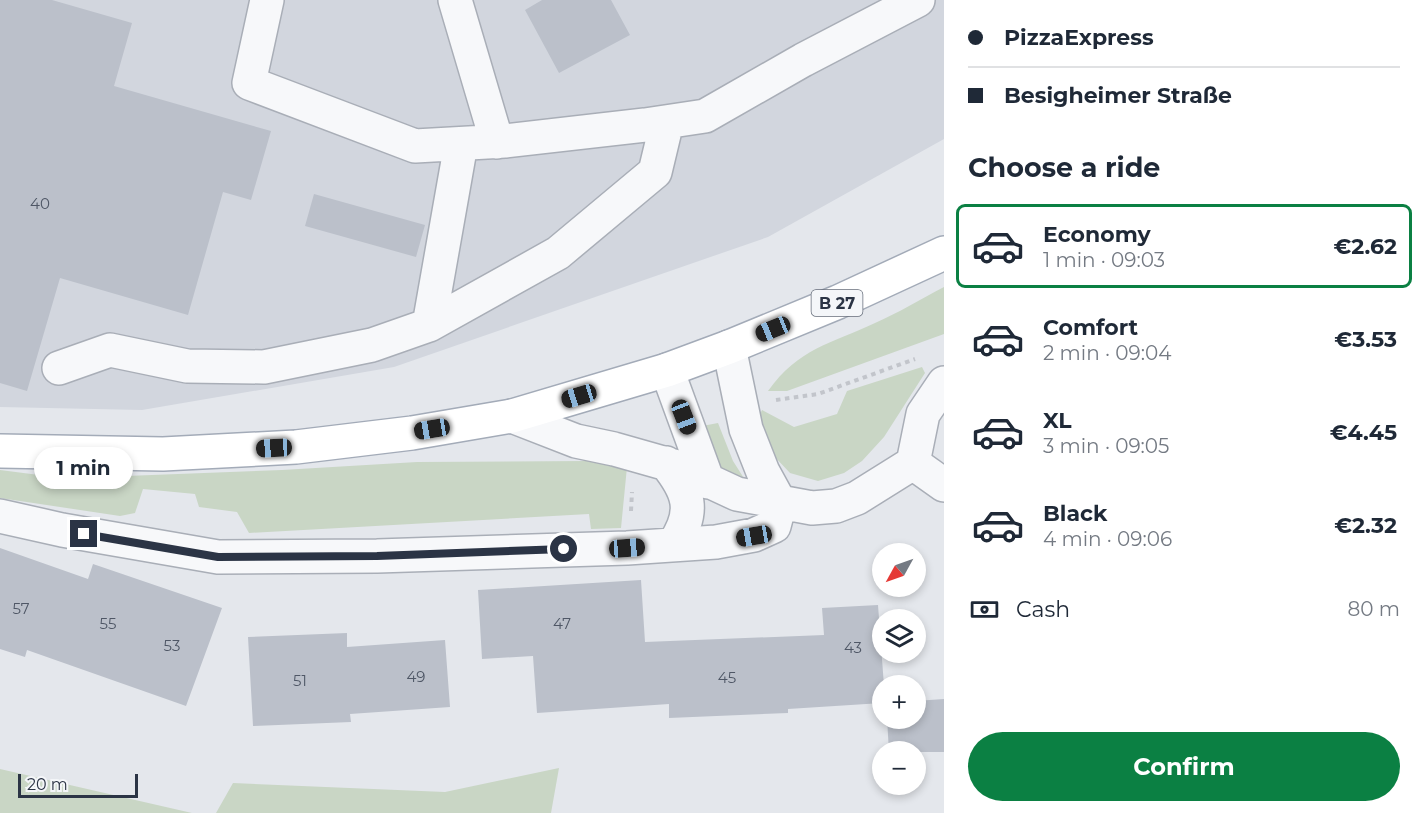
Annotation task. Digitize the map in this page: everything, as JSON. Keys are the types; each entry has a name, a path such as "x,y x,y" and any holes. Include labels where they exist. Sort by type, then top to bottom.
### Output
{"main road":[{"name":"B 27","path":"0,451 163,454 296,447 412,433 512,416 667,370 729,347 838,302 944,253"}],"street":[{"path":"267,0 249,83 415,146 497,142 705,116 802,60 918,0"},
{"path":"455,0 497,142"},
{"path":"59,368 110,350 187,366 264,367 372,345 429,324 558,253 655,172 667,122"},
{"path":"429,324 460,144"},
{"path":"0,516 62,530 218,557 377,556 716,542 754,536 774,526 780,503 763,472 746,429 729,347"},
{"path":"667,370 708,482"},
{"path":"512,416 576,441 681,468 737,494 812,508 836,506 857,498 913,463 923,414 944,383"},
{"path":"666,463 680,481 689,507 686,523 674,544"},
{"path":"913,463 944,485"}],"shaded area":[{"path":"0,0 944,0 944,139 768,237 394,367 142,410 0,407"}],"green space":[{"path":"944,287 944,334 787,391 768,391 791,365 804,356 892,315"},
{"path":"922,367 925,373 884,437 862,461 844,473 818,481 790,473 773,455 758,418 762,410 794,427 837,414 847,391"},
{"path":"718,423 733,461 747,483 743,487 717,466 697,427"},
{"path":"588,461 627,467 621,528 591,529 589,514 249,533 237,512 199,507 195,494 143,489 135,513 120,516 0,498 0,470 39,475 126,476 417,462"},
{"path":"559,768 551,813 216,813 233,783 445,792"},
{"path":"0,769 192,813 0,813"}],"building":[{"path":"0,0 52,0 132,23 114,86 271,131 251,200 223,192 188,315 60,278 27,391 0,383"},
{"path":"542,0 611,0 630,35 559,73 525,10"},
{"path":"314,194 425,225 416,257 305,226"},
{"path":"0,548 88,579 93,564 222,608 186,706 27,650 25,657 0,649"},
{"path":"641,580 645,642 824,635 822,608 878,605 878,609 872,609 872,663 882,663 883,675 872,675 872,704 788,709 788,713 669,718 669,704 537,713 533,656 482,659 478,590"},
{"path":"347,633 347,647 445,640 450,707 350,714 351,722 253,726 248,637"},
{"path":"944,699 944,752 926,752 926,741 888,741 888,729 926,729 926,700"}],"route":[{"path":"84,534 218,557 377,556 564,549"}]}
